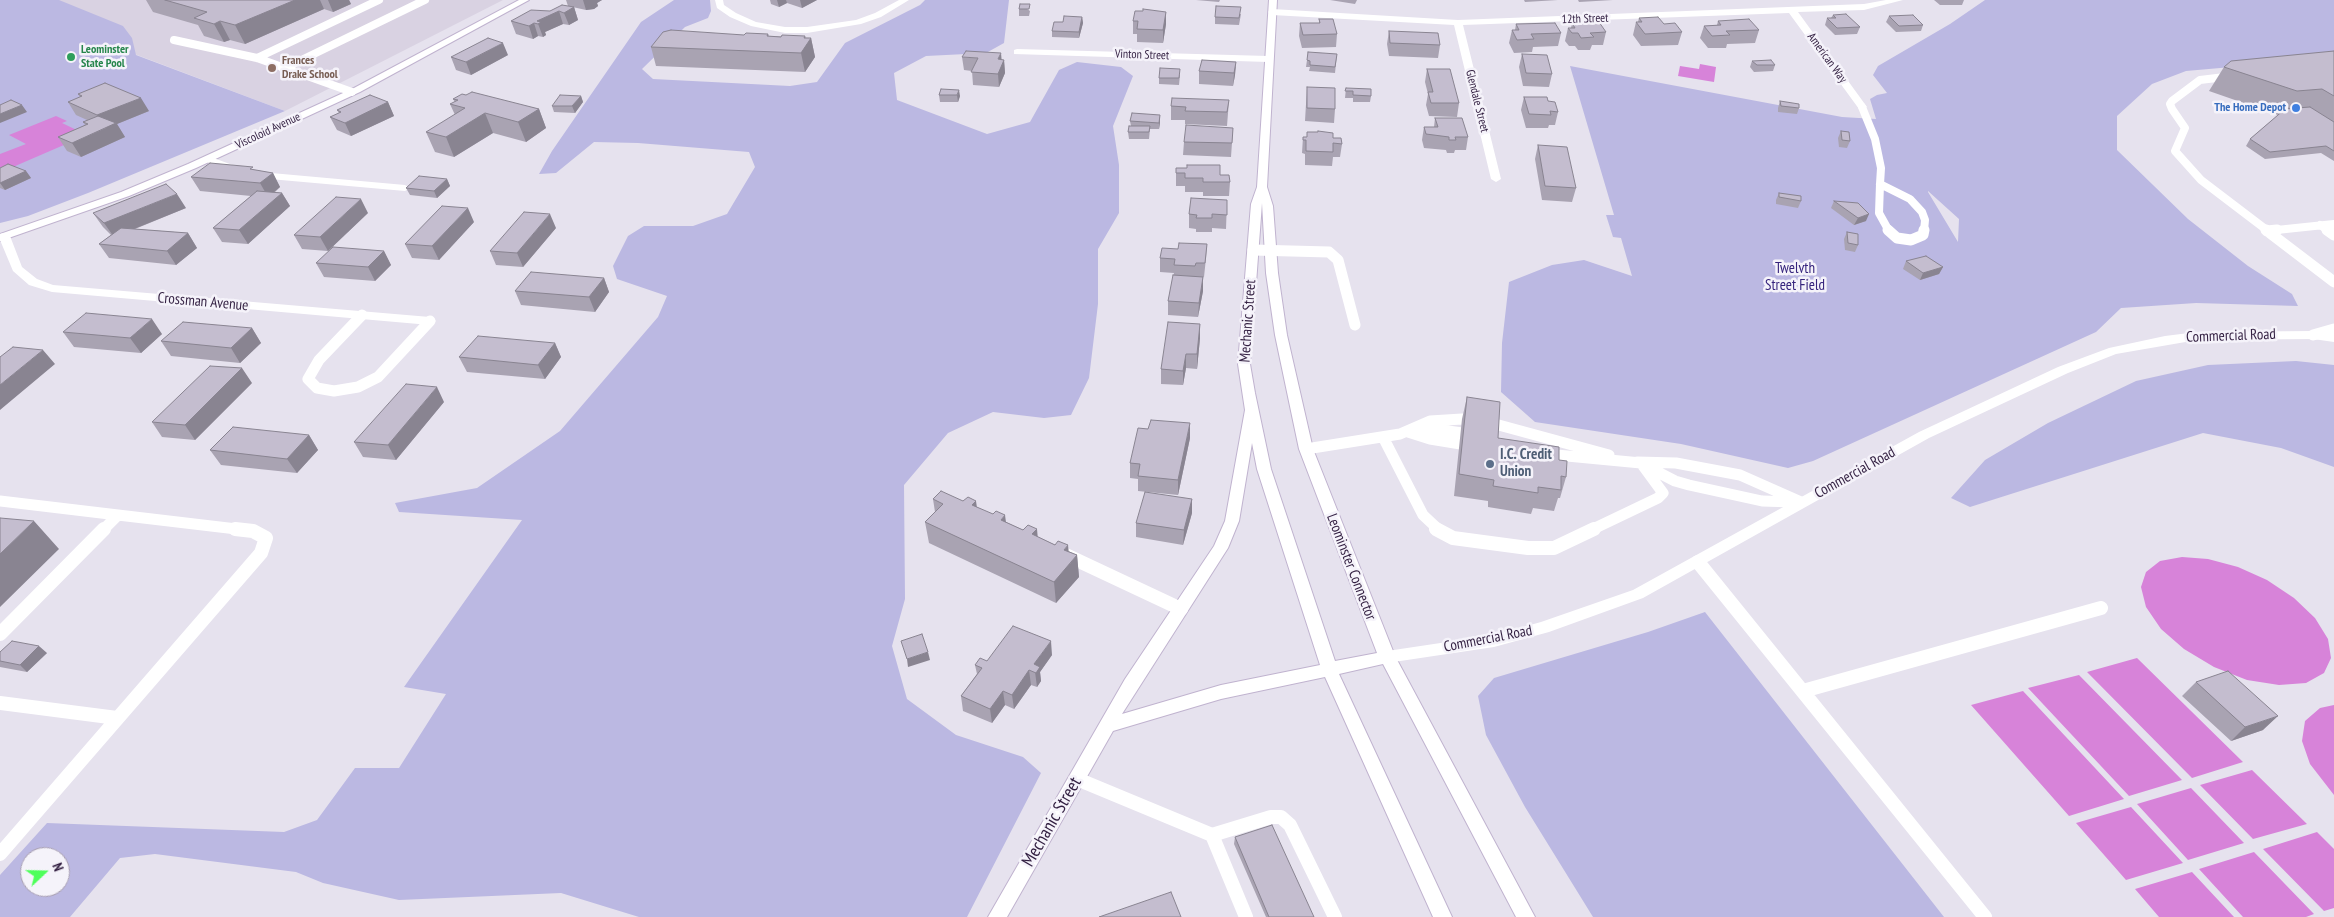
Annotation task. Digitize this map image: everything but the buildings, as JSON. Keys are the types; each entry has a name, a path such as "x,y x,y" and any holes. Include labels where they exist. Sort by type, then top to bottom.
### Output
{"street":[{"name":"Viscoloid Avenue","path":"2,237 125,194 208,159 352,92 525,0"},
{"path":"719,0 720,6 733,15 754,24 785,30 807,30 858,22 878,15 905,0"},
{"name":"Mechanic Street","path":"998,917 1131,684 1221,548 1232,521 1251,408 1244,364 1256,204 1262,188 1268,59 1273,0"},
{"name":"12th Street","path":"1272,12 1458,23 1792,10 1864,6 1898,0"},
{"name":"American Way","path":"1792,10 1862,107"},
{"name":"Glendale Street","path":"1458,23 1496,179"},
{"name":"Vinton Street","path":"1017,52 1268,59"},
{"path":"208,159 247,174 405,188"},
{"name":"Leominster Connector","path":"1262,188 1268,206 1281,335 1306,449 1386,658 1526,917"},
{"name":"Crossman Avenue","path":"2,237 17,269 33,282 52,288 430,321"},
{"name":"Commercial Road","path":"1386,658 1494,641 1543,628 1638,594 1924,435 2063,370 2113,351 2165,340 2197,336 2313,335 2334,338"},
{"path":"1251,408 1264,469 1330,671 1443,917"},
{"path":"1107,726 1221,692 1386,658"}],"lane":[{"path":"257,58 379,0"},
{"path":"282,69 426,0"},
{"path":"174,40 257,58 282,69 352,92"},
{"path":"2242,75 2200,80 2172,101 2170,104 2172,109 2184,123 2185,128 2175,151 2201,180 2332,280"},
{"path":"1862,107 1875,139 1881,168 1880,184 1879,213 1889,231 1897,238 1911,240 1922,235 1925,220 1922,212 1910,199 1880,184"},
{"path":"2267,231 2334,224"},
{"path":"2320,225 2334,235"},
{"path":"1253,250 1323,251 1335,256 1338,260 1355,325"},
{"path":"362,315 319,360 308,379 317,388 342,389 358,386 378,377 430,321"},
{"path":"2313,335 2334,329"},
{"path":"1306,449 1408,432 1430,421 1462,419 1495,424 1641,463 1668,478 1689,484 1762,501 1801,502"},
{"path":"1408,432 1430,439 1485,442"},
{"path":"1383,437 1423,514 1439,532 1453,538 1528,548 1561,546 1658,498 1663,493 1641,463 1514,441"},
{"path":"1537,454 1641,463 1676,464 1740,475 1801,502"},
{"path":"0,500 253,531 266,538 261,553 0,854"},
{"path":"0,634 118,515"},
{"path":"1057,551 1181,609"},
{"path":"1698,562 1985,917"},
{"path":"1803,691 2102,608"},
{"path":"0,703 117,718"},
{"path":"1077,779 1212,835 1271,817 1281,817 1294,831 1335,917"},
{"path":"1212,835 1246,917"}],"shaded area":[{"name":"Frances Drake School","path":"0,0 503,0 285,111 0,3"},
{"path":"1700,64 1716,67 1714,82 1678,76 1680,66 1699,69"},
{"path":"56,116 67,121 62,123 87,135 6,170 0,167 0,154 26,144 9,135"},
{"path":"2182,557 2208,559 2238,567 2267,580 2294,598 2315,618 2328,639 2331,658 2324,673 2306,683 2279,685 2247,680 2214,667 2184,649 2161,629 2146,607 2141,587 2146,572 2160,561"},
{"path":"2137,658 2243,762 2192,778 2087,672"},
{"path":"2079,675 2182,780 2129,796 2028,688"},
{"path":"2023,691 2124,799 2069,816 1971,705"},
{"path":"2334,705 2334,795 2310,764 2302,741 2305,721 2320,708"},
{"path":"2252,770 2307,824 2253,839 2200,785"},
{"path":"2191,788 2244,843 2188,860 2137,804"},
{"path":"2131,807 2183,863 2126,880 2076,823"},
{"path":"2317,832 2334,849 2334,908 2324,911 2263,849"},
{"path":"2254,852 2314,914 2306,917 2243,917 2199,869"},
{"path":"2192,872 2234,917 2159,917 2135,889"}],"green space":[{"name":"Leominster State Pool","path":"0,0 59,0 123,26 132,38 136,55 285,111 88,193 28,216 0,223"},
{"path":"674,0 710,0 711,11 708,18 685,27 642,69 653,79 790,86 817,82 845,43 920,5 925,0 1009,0 1004,43 986,53 926,56 894,73 897,100 987,134 1030,122 1059,70 1077,62 1121,67 1133,76 1113,126 1119,165 1119,213 1098,249 1098,304 1089,378 1071,415 1044,418 993,412 948,433 904,485 905,599 892,646 907,699 956,735 1023,757 1041,773 967,917 639,917 561,893 399,900 323,883 296,872 155,854 120,858 70,917 0,917 0,875 20,853 20,897 70,897 70,847 25,847 47,823 284,832 317,820 355,768 399,768 446,694 404,687 522,520 399,512 395,503 477,488 560,431 658,317 667,296 617,279 613,266 628,236 644,226 693,226 727,214 755,167 749,152 638,143 594,142 556,173 539,174 552,151 641,22"},
{"name":"Twelvth Street Field","path":"1985,0 2334,0 2334,58 2186,71 2152,84 2117,116 2117,150 2188,219 2248,266 2292,294 2298,306 2196,303 2121,308 2096,332 1813,461 1788,468 1681,444 1535,422 1501,392 1502,343 1509,282 1552,265 1584,260 1632,276 1621,238 1613,237 1606,215 1614,215 1570,66 1842,117 1876,119 1870,99 1887,93 1873,75 1878,66 1950,24","holes":["1928,191 1959,219 1958,242"]},
{"path":"2296,361 2334,365 2334,467 2281,448 2203,433 1970,507 1951,498 1985,460 2048,423 2136,381 2208,365"},
{"path":"1705,612 1944,917 1593,917 1525,807 1486,735 1478,696 1494,678 1648,632"}],"place":[{"name":"Leominster State Pool","path":"71,57"},
{"name":"Frances Drake School","path":"272,68"},
{"name":"The Home Depot","path":"2296,108"},
{"name":"I.C. Credit Union","path":"1490,464"}]}
